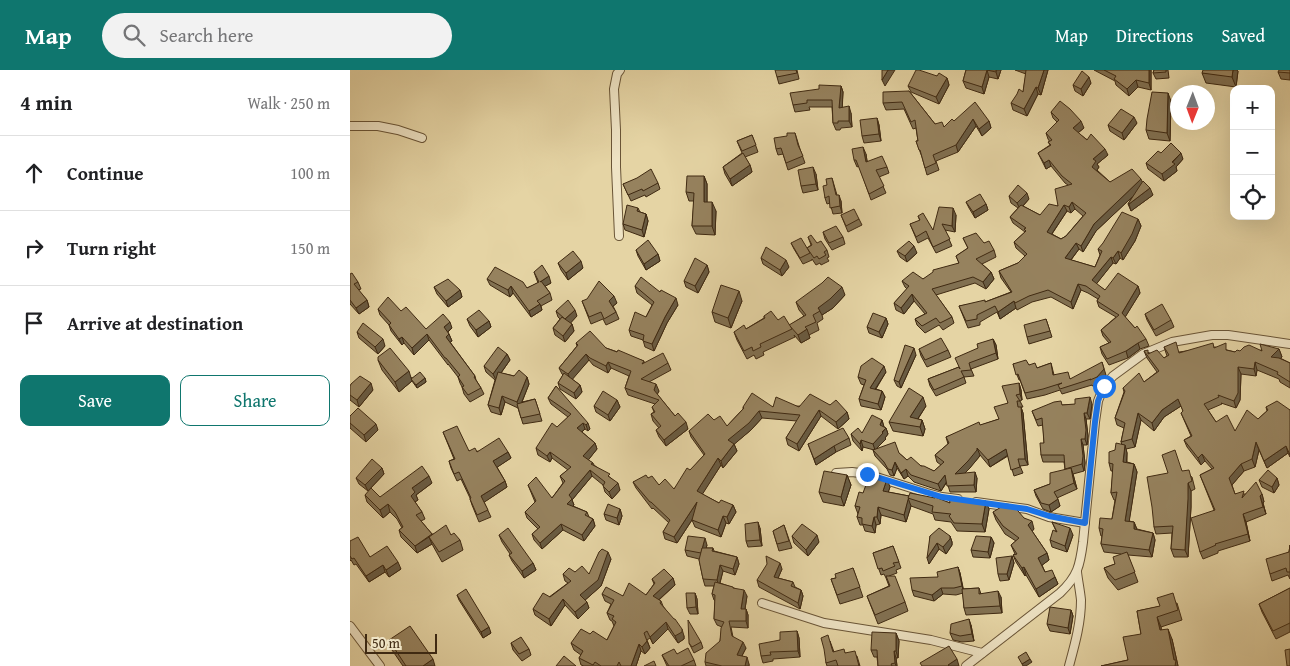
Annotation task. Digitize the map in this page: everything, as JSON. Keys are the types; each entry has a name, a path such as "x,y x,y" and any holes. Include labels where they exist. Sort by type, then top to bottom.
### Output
{"street":[{"path":"619,236 614,89 617,74 620,70"},
{"path":"350,126 378,126 422,138"},
{"path":"966,666 1060,593 1077,572 1081,557 1098,401 1104,386 1113,376 1143,354 1172,342 1212,335 1228,335 1290,344"},
{"path":"836,473 852,472 867,474 942,497 1027,509 1049,516 1085,523"},
{"path":"1069,666 1077,639 1080,617 1081,598 1077,572"},
{"path":"762,603 824,623 931,640 982,653"},
{"path":"350,626 380,666"}],"building":[{"path":"775,70 796,70 797,73 777,77"},
{"path":"882,70 888,70 882,80"},
{"path":"916,70 937,76 939,73 947,78 936,97 908,86"},
{"path":"966,70 987,70 982,87 963,81"},
{"path":"1026,70 1044,70 1038,88 1036,87 1024,109 1011,103 1019,89 1023,92"},
{"path":"1104,70 1149,70 1149,83 1136,80 1127,89 1114,79 1116,76"},
{"path":"1154,70 1166,70 1166,72 1153,73"},
{"path":"1203,70 1233,70 1232,77 1202,73"},
{"path":"1279,70 1290,70 1290,73 1278,72"},
{"path":"1082,71 1089,77 1081,89 1073,85"},
{"path":"819,85 841,86 839,108 849,106 849,121 833,123 832,100 807,100 807,103 793,105 790,93 819,89"},
{"path":"909,91 935,124 942,122 944,127 952,119 954,121 975,102 989,121 979,129 973,119 956,145 933,155 936,163 925,168 916,141 918,141 915,120 911,122 902,102 883,103 883,92"},
{"path":"1152,92 1168,93 1167,133 1146,130"},
{"path":"1060,101 1081,121 1073,128 1087,140 1091,134 1105,149 1093,159 1096,161 1092,167 1110,182 1132,169 1141,179 1094,224 1081,246 1076,243 1065,258 1095,267 1102,251 1098,249 1122,212 1138,219 1121,253 1118,251 1113,258 1111,257 1092,280 1105,290 1118,273 1138,286 1122,313 1135,328 1137,326 1146,339 1126,351 1107,359 1100,347 1111,342 1101,330 1119,315 1097,301 1100,296 1086,286 1078,284 1071,302 1048,290 1015,303 1014,301 998,312 995,306 977,315 977,319 966,321 959,306 985,300 985,302 1012,292 999,271 1018,263 1027,254 1014,242 1026,231 1024,229 1026,228 1010,217 1021,205 1040,215 1049,204 1058,206 1055,189 1072,184 1062,176 1049,160 1044,163 1038,153 1051,145 1048,142 1052,140 1046,133 1059,120 1051,112","holes":["1072,202 1086,213 1066,236 1061,239 1047,232 1064,205 1069,207"]},
{"path":"1121,109 1134,117 1122,133 1108,125"},
{"path":"877,118 879,134 862,136 860,120"},
{"path":"787,133 795,133 803,156 786,163 781,148 776,149 774,138 787,136"},
{"path":"752,135 756,145 742,151 737,141"},
{"path":"1171,143 1181,153 1172,162 1175,164 1162,174 1146,163 1158,151 1161,153"},
{"path":"863,147 866,162 882,156 887,167 876,170 884,186 869,194 856,160 854,160 852,149"},
{"path":"743,153 750,165 730,179 723,167"},
{"path":"813,167 816,184 801,186 798,170"},
{"path":"651,169 658,183 643,191 642,189 628,195 623,184"},
{"path":"687,176 704,176 704,202 712,202 712,226 692,226 694,193 686,192"},
{"path":"832,178 836,195 839,195 840,206 830,208 829,196 825,198 823,186 827,185 826,179"},
{"path":"1143,181 1150,188 1128,204"},
{"path":"1018,185 1027,193 1017,203 1009,196"},
{"path":"980,194 986,204 973,212 966,202"},
{"path":"627,205 638,208 637,211 646,214 642,230 623,224"},
{"path":"939,207 953,208 952,226 942,224 950,239 933,247 926,231 916,237 910,224 920,220 918,216 923,213 933,230"},
{"path":"854,209 859,219 846,226 841,215"},
{"path":"836,226 843,237 829,243 823,232"},
{"path":"976,233 984,243 989,241 994,250 976,259 991,272 983,282 973,277 932,289 952,317 940,323 936,318 922,326 915,319 927,313 912,294 901,308 894,303 909,286 902,281 913,272 923,279 933,270 959,263 956,256 968,248 963,238"},
{"path":"811,235 817,243 821,241 827,250 824,252 826,255 819,259 817,256 814,258 807,248 812,245 808,237"},
{"path":"801,238 810,253 800,258 791,243"},
{"path":"648,240 658,254 644,264 636,250"},
{"path":"909,241 914,246 905,256 897,251"},
{"path":"766,247 786,260 780,270 761,258"},
{"path":"573,251 581,261 566,273 558,263"},
{"path":"695,258 707,265 695,286 684,281"},
{"path":"542,265 549,276 541,281 550,293 537,301 540,304 529,311 511,286 508,290 487,279 495,267 523,282 527,288 539,282 534,272"},
{"path":"352,273 358,282 354,284 367,300 356,308 350,300 350,274"},
{"path":"641,277 660,292 661,290 676,298 652,344 643,341 644,335 629,330 635,312 646,317 654,302 635,286"},
{"path":"828,277 842,287 818,308 820,311 813,315 816,322 805,327 807,329 798,335 789,325 806,315 796,302"},
{"path":"448,279 460,290 446,301 434,287"},
{"path":"599,281 614,296 609,301 616,312 604,319 601,312 589,317 582,301 587,299"},
{"path":"721,285 739,291 728,318 712,312"},
{"path":"388,297 401,311 406,307 426,329 443,314 450,322 444,327 449,334 446,337 475,376 481,388 468,395 458,377 460,375 427,334 412,348 402,337 399,339 389,325 391,323 378,309"},
{"path":"568,300 575,310 565,319 556,311"},
{"path":"1162,304 1171,320 1154,330 1145,314"},
{"path":"479,310 489,321 476,330 467,319"},
{"path":"771,311 778,320 784,316 792,329 760,344 761,347 753,351 752,347 744,351 734,332 744,325 746,329 765,318 764,316"},
{"path":"873,313 886,318 879,332 867,327"},
{"path":"562,317 572,324 563,336 553,328"},
{"path":"1046,319 1050,331 1027,337 1024,325"},
{"path":"363,323 383,339 375,347 357,332"},
{"path":"590,331 606,348 617,352 618,350 644,361 642,364 663,353 668,363 641,379 656,384 654,390 675,416 678,413 686,422 664,440 656,430 661,426 651,414 655,412 652,407 659,400 625,388 631,371 608,362 606,366 586,354 568,374 559,368 578,345 576,343"},
{"path":"941,338 948,350 925,360 919,349"},
{"path":"993,339 996,353 969,363 971,370 961,371 964,377 934,390 928,379 959,367 960,369 955,358 978,348 977,344"},
{"path":"1176,342 1179,353 1213,343 1214,348 1226,343 1226,350 1235,352 1249,345 1262,351 1260,344 1279,349 1271,357 1290,363 1290,382 1277,374 1278,372 1255,362 1254,369 1238,367 1238,393 1234,401 1218,395 1219,397 1204,404 1216,422 1227,415 1235,431 1247,410 1258,419 1268,410 1266,407 1277,401 1290,410 1290,455 1286,446 1264,461 1256,442 1252,459 1241,464 1229,478 1235,494 1244,491 1242,498 1256,482 1262,494 1260,496 1263,507 1243,514 1248,534 1215,544 1200,552 1191,518 1215,510 1200,475 1214,468 1202,454 1198,458 1184,440 1192,436 1181,413 1183,411 1178,399 1162,410 1152,423 1138,413 1132,439 1121,442 1125,423 1115,418 1125,391 1123,388 1139,373 1144,382 1159,371 1144,351 1148,350 1148,354 1157,350 1164,358 1169,355 1164,347"},
{"path":"905,345 914,348 899,382 894,380"},
{"path":"498,347 507,354 493,374 484,366"},
{"path":"390,348 409,371 395,382 378,360 378,357"},
{"path":"872,358 884,366 870,388 882,391 878,404 859,399 866,380 858,377 861,366"},
{"path":"1026,360 1029,365 1035,363 1037,368 1051,363 1053,375 1068,372 1070,379 1102,362 1104,369 1097,377 1090,380 1060,389 1058,385 1062,383 1025,393 1013,364"},
{"path":"519,370 527,377 517,402 502,396 499,408 488,405 498,372 514,376"},
{"path":"420,372 425,378 416,385 411,379"},
{"path":"564,373 580,385 574,393 558,383"},
{"path":"360,376 371,383 357,400 350,395 350,386"},
{"path":"1019,383 1020,394 1016,395 1020,401 1017,401 1018,407 1021,407 1025,459 1018,459 1020,467 1011,470 1006,449 988,460 977,448 968,461 955,474 975,472 974,485 947,486 945,475 938,484 911,475 906,469 901,473 895,462 892,470 888,469 873,450 895,442 899,453 907,460 911,457 921,466 934,471 944,462 935,455 949,443 946,437 979,422 980,425 999,419 994,407 1008,403 1002,386"},
{"path":"556,386 588,423 586,425 583,423 577,428 595,443 583,456 593,463 591,464 610,474 608,476 618,483 609,492 603,486 605,482 590,470 569,495 572,499 567,504 587,512 585,515 593,519 582,535 561,524 540,543 532,534 540,527 525,512 536,501 528,485 536,477 552,498 565,481 560,476 571,467 550,452 547,456 536,448 552,423 557,427 571,414 548,398"},
{"path":"909,388 923,397 910,417 922,420 920,427 889,422"},
{"path":"603,391 617,400 608,415 594,406"},
{"path":"752,393 773,407 776,397 799,407 810,394 830,405 836,400 847,412 836,422 819,410 797,444 786,438 800,415 759,411 749,423 728,440 734,444 721,461 718,458 697,491 719,503 721,500 733,505 727,517 723,516 718,530 692,520 697,502 674,537 663,532 670,520 650,502 633,482 646,475 648,478 652,476 659,485 665,479 674,489 687,468 690,470 705,454 689,431 708,414 714,420 720,416 727,426 744,408"},
{"path":"1090,397 1087,413 1084,413 1086,430 1085,439 1081,439 1082,464 1065,469 1064,455 1041,455 1040,443 1044,443 1042,418 1036,420 1032,411 1054,402 1061,401 1062,405 1075,404 1075,399"},
{"path":"535,399 540,414 521,418 517,404"},
{"path":"358,408 376,424 364,435 350,423 350,416"},
{"path":"872,415 882,420 880,425 886,428 873,444 861,440 860,444 851,434 858,428 862,433"},
{"path":"457,426 469,451 475,448 477,452 499,438 508,452 493,461 505,481 481,496 488,510 477,515 459,472 454,474 449,461 455,459 443,432"},
{"path":"843,428 849,438 814,459 808,444"},
{"path":"1116,443 1125,445 1123,462 1134,464 1125,521 1134,522 1134,529 1153,533 1149,550 1101,544 1103,529 1099,528 1100,518 1112,519 1117,492 1111,493 1113,464 1109,463 1109,452 1115,450"},
{"path":"1175,450 1182,471 1189,470 1192,481 1188,483 1185,550 1171,549 1173,526 1154,527 1147,477 1168,473 1162,455"},
{"path":"372,459 382,468 365,485 356,478"},
{"path":"422,466 429,476 412,488 415,492 411,496 422,512 416,515 432,534 415,546 399,530 403,527 388,504 380,510 365,495 371,488 380,497"},
{"path":"1071,468 1074,483 1054,492 1058,499 1049,505 1041,503 1034,490 1050,484 1050,473"},
{"path":"1268,470 1277,478 1272,487 1259,480"},
{"path":"824,471 847,475 841,497 819,492"},
{"path":"870,474 887,479 883,491 909,496 904,515 878,507 877,517 874,517 872,526 862,524 862,518 857,517 860,507 855,506 859,492 863,493"},
{"path":"910,493 935,497 950,503 949,497 986,501 982,524 954,523 949,516 951,514 932,512 933,506 908,498"},
{"path":"608,504 620,509 617,518 604,514"},
{"path":"1006,504 1013,505 1024,518 1032,521 1028,525 1047,553 1038,558 1045,572 1052,570 1055,577 1036,589 1024,567 1022,568 1013,555 1017,554 1011,545 1019,538 1003,526 993,512"},
{"path":"758,522 760,540 746,541 745,524"},
{"path":"1052,522 1070,528 1065,546 1050,540 1053,530 1057,532"},
{"path":"802,524 817,535 806,550 792,536"},
{"path":"446,525 451,535 454,533 460,540 439,552 429,537"},
{"path":"784,525 789,541 777,544 773,531"},
{"path":"508,528 533,563 522,571 509,555 512,553 499,535"},
{"path":"939,528 950,536 950,539 943,547 937,543 927,558 930,536"},
{"path":"688,536 705,538 701,553 685,550"},
{"path":"976,536 991,537 988,552 971,550"},
{"path":"358,537 370,557 387,546 398,562 386,570 383,565 366,576 354,558 352,559 350,556 350,541"},
{"path":"1290,545 1290,572 1287,572 1286,568 1270,574 1266,559 1289,552"},
{"path":"893,546 899,562 893,563 895,566 883,571 882,568 878,569 873,553"},
{"path":"702,548 713,548 712,551 737,557 733,569 720,565 717,580 703,579 699,560"},
{"path":"602,549 608,552 598,580 580,595 587,602 575,612 563,599 549,619 533,609 543,593 550,597 571,581 563,574 569,568 575,572 582,566 589,574"},
{"path":"1127,552 1135,572 1115,580 1104,568 1115,564 1113,557"},
{"path":"766,556 780,563 774,577 793,582 791,586 801,590 798,603 757,580 767,564"},
{"path":"1012,556 1007,574 998,574 996,558"},
{"path":"958,567 962,586 941,588 932,595 912,590 910,578 938,577 937,572"},
{"path":"853,568 860,587 837,595 831,579 836,578 835,574"},
{"path":"664,569 673,578 653,596 661,601 660,603 675,619 682,632 675,636 666,622 650,637 647,631 644,633 647,641 642,647 639,644 631,666 621,666 619,662 617,666 601,666 595,662 593,665 579,658 583,651 571,643 581,629 590,634 593,631 607,640 616,622 612,619 614,616 607,613 614,600 602,594 606,587 623,596 629,583 646,595 655,583 652,579"},
{"path":"886,576 895,576 905,602 875,615 867,596 890,586"},
{"path":"715,582 744,590 741,609 746,609 746,621 729,621 732,636 743,642 737,655 747,657 745,666 722,666 705,662 706,653 720,641 721,628 724,622 714,619 715,595 712,594"},
{"path":"979,588 979,594 998,591 1000,606 964,608 962,589"},
{"path":"1290,588 1290,623 1273,631 1259,604"},
{"path":"466,589 489,627 481,632 457,595"},
{"path":"686,593 695,593 696,607 687,608"},
{"path":"1173,593 1178,610 1157,617 1160,630 1168,629 1174,660 1176,660 1175,666 1101,666 1128,660 1123,637 1141,634 1137,611 1160,606 1157,598"},
{"path":"1050,607 1071,610 1068,628 1047,624"},
{"path":"969,619 972,634 960,636 950,633 951,624"},
{"path":"688,620 701,642 692,647 689,643"},
{"path":"410,626 433,659 423,666 406,666 389,640"},
{"path":"797,631 798,651 770,652 771,655 761,656 759,644 780,640 780,632"},
{"path":"872,632 896,633 895,663 891,664 892,666 878,666 877,650 871,650"},
{"path":"828,635 833,652 844,649 845,653 855,651 859,666 838,666 836,660 826,663 821,638"},
{"path":"521,637 529,649 519,654 511,643"},
{"path":"949,646 957,659 949,666 922,666 920,663"},
{"path":"688,648 694,660 681,666 669,666 662,655 674,649 677,654"},
{"path":"1290,649 1290,666 1287,666 1285,650"},
{"path":"1026,652 1030,659 1022,664 1018,657"},
{"path":"564,656 576,666 556,666"},
{"path":"654,661 656,666 644,666"}],"route":[{"path":"867,474 942,497 1027,509 1049,516 1085,523 1095,422 1098,401 1104,386"}]}
